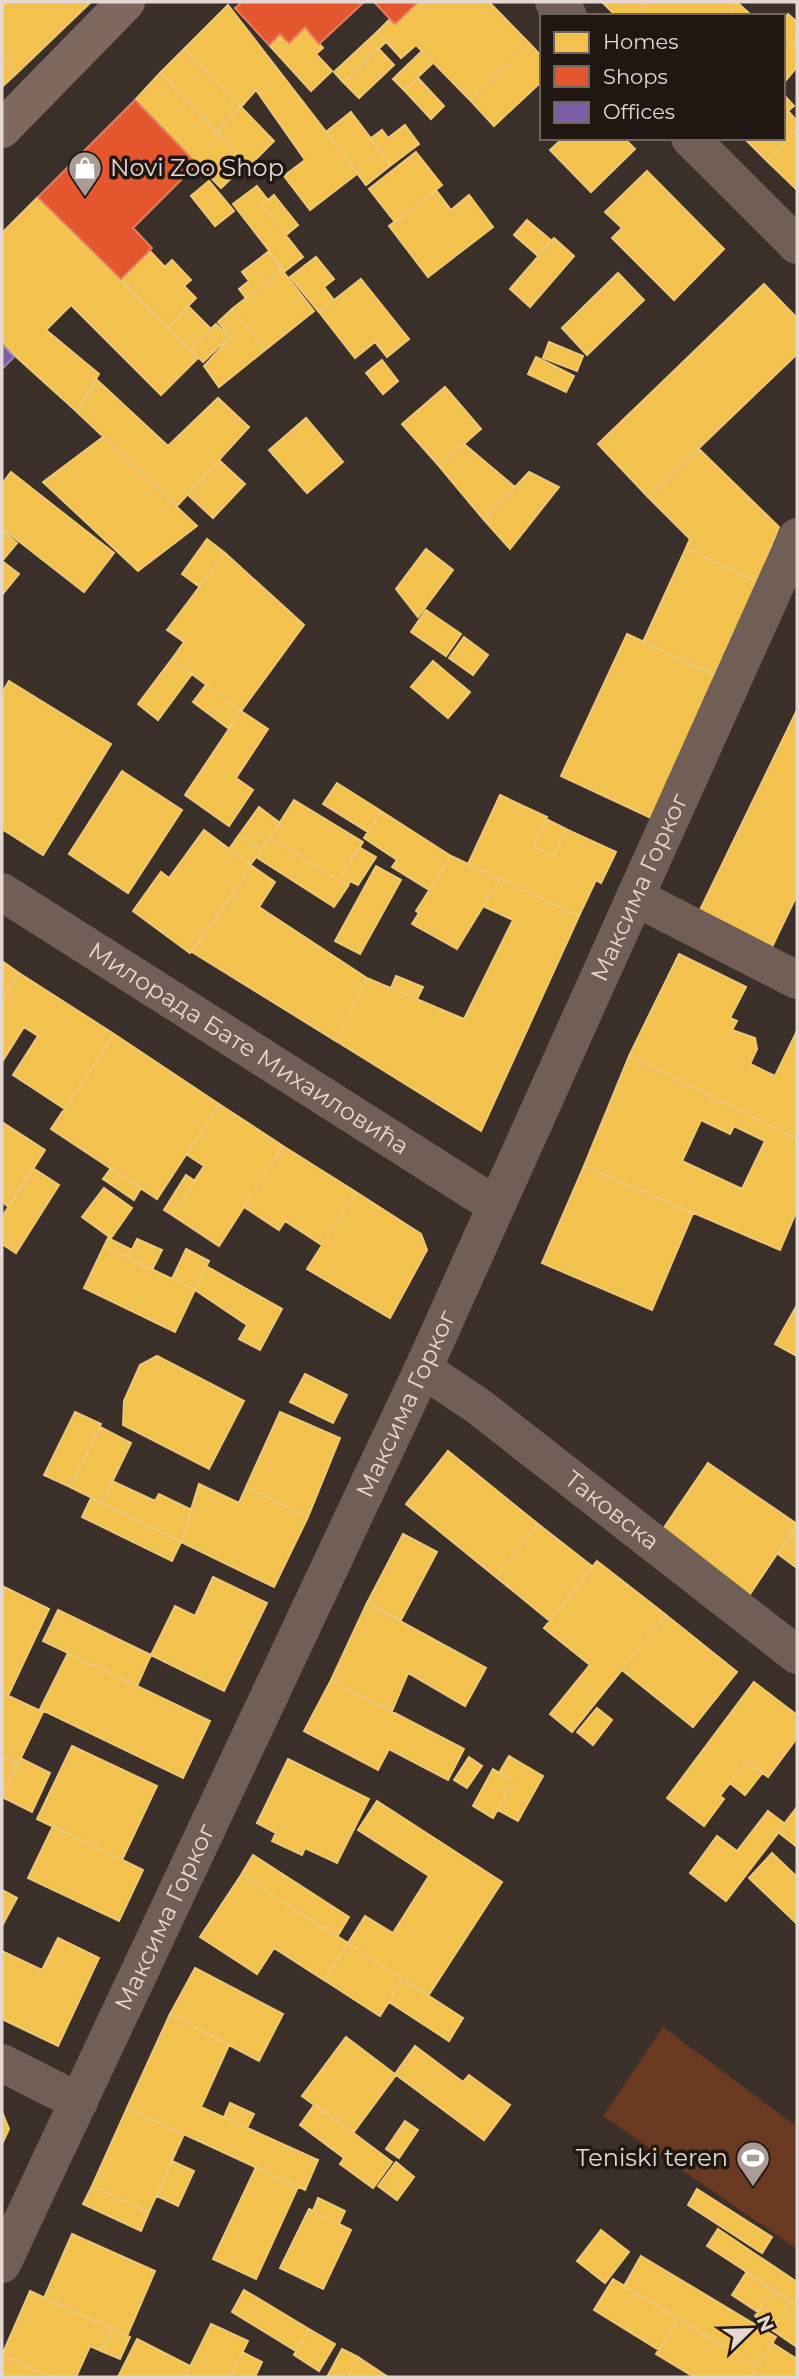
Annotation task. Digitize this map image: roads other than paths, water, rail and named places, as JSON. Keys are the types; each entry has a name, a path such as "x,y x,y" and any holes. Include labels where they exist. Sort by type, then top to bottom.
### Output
{"street":[{"path":"2,130 126,2"},
{"path":"692,140 797,246"},
{"name":"Максима Горког","path":"2,2264 423,1369 797,537"},
{"name":"Милорада Бате Михаиловића","path":"2,892 495,1205"},
{"path":"635,897 797,980"},
{"name":"Таковска","path":"423,1369 478,1406 797,1655"},
{"path":"2,2063 79,2102"}],"place":[{"name":"Novi Zoo Shop","path":"85,198"},
{"name":"Teniski teren","path":"753,2188"}]}
